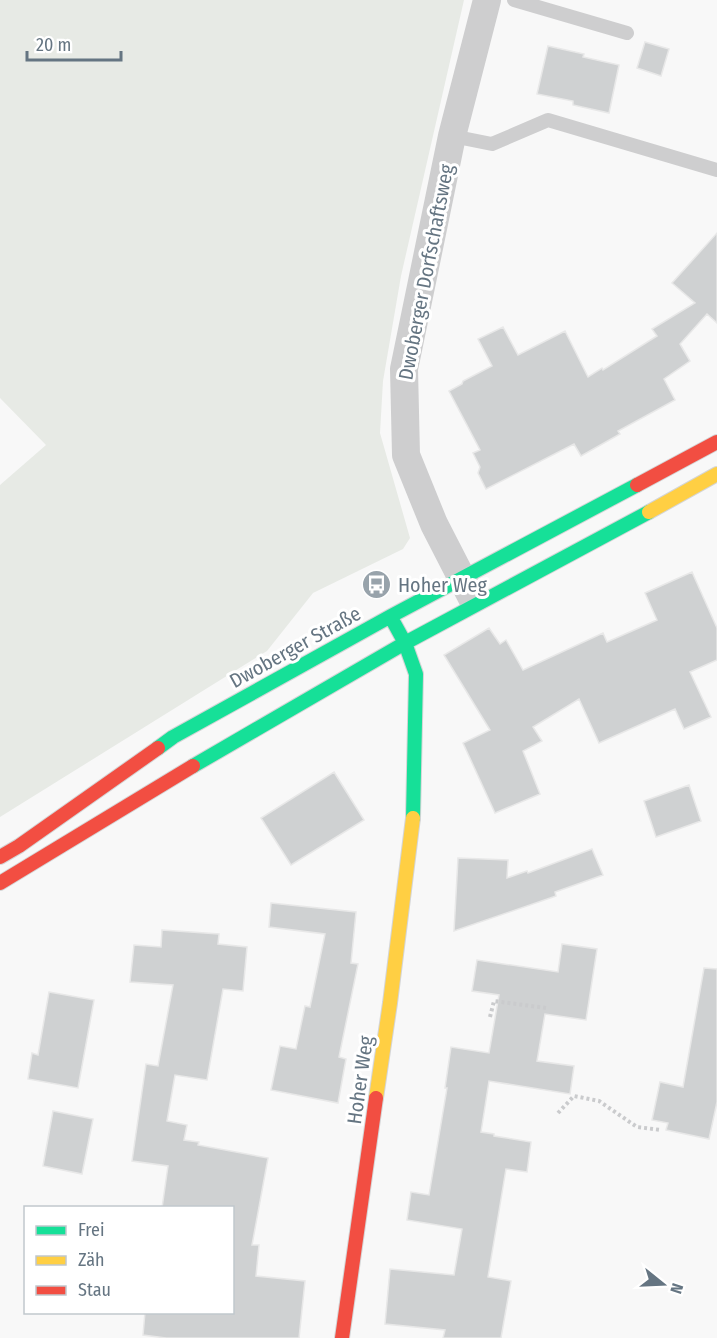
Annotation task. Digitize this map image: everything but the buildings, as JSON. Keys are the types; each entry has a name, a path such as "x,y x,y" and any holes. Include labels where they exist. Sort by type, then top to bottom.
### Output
{"street":[{"name":"Dwoberger Dorfschaftsweg","path":"476,605 434,524 406,454 404,369 452,136 487,0"},
{"name":"Dwoberger Straße","path":"0,857 173,737 391,616 717,442"},
{"path":"0,883 184,771 405,643 717,474"},
{"name":"Hoher Weg","path":"342,1338 390,1003 413,815 416,675 405,643 391,616"}],"lane":[{"path":"514,0 627,33"},
{"path":"452,136 492,144 548,120 717,171"}],"path":[{"path":"490,1017 494,1000 546,1008"},
{"path":"558,1113 574,1096 599,1101 637,1127 661,1130"}],"shaded area":[{"path":"0,0 464,0 401,276 383,381 380,433 410,538 403,549 313,593 267,651 0,817 0,485 46,445 0,398"}],"traffic: fast":[{"path":"158,748 173,737 391,616 637,485"},
{"path":"193,766 405,643 649,512"},
{"path":"394,623 405,643 416,674 413,818"}],"traffic: slow":[{"path":"649,512 717,474"},
{"path":"376,1098 413,818"}],"traffic: jam":[{"path":"637,485 717,442"},
{"path":"0,857 158,748"},
{"path":"0,883 193,766"},
{"path":"342,1338 376,1098"}],"place":[{"name":"Hoher Weg","path":"377,585"}]}
